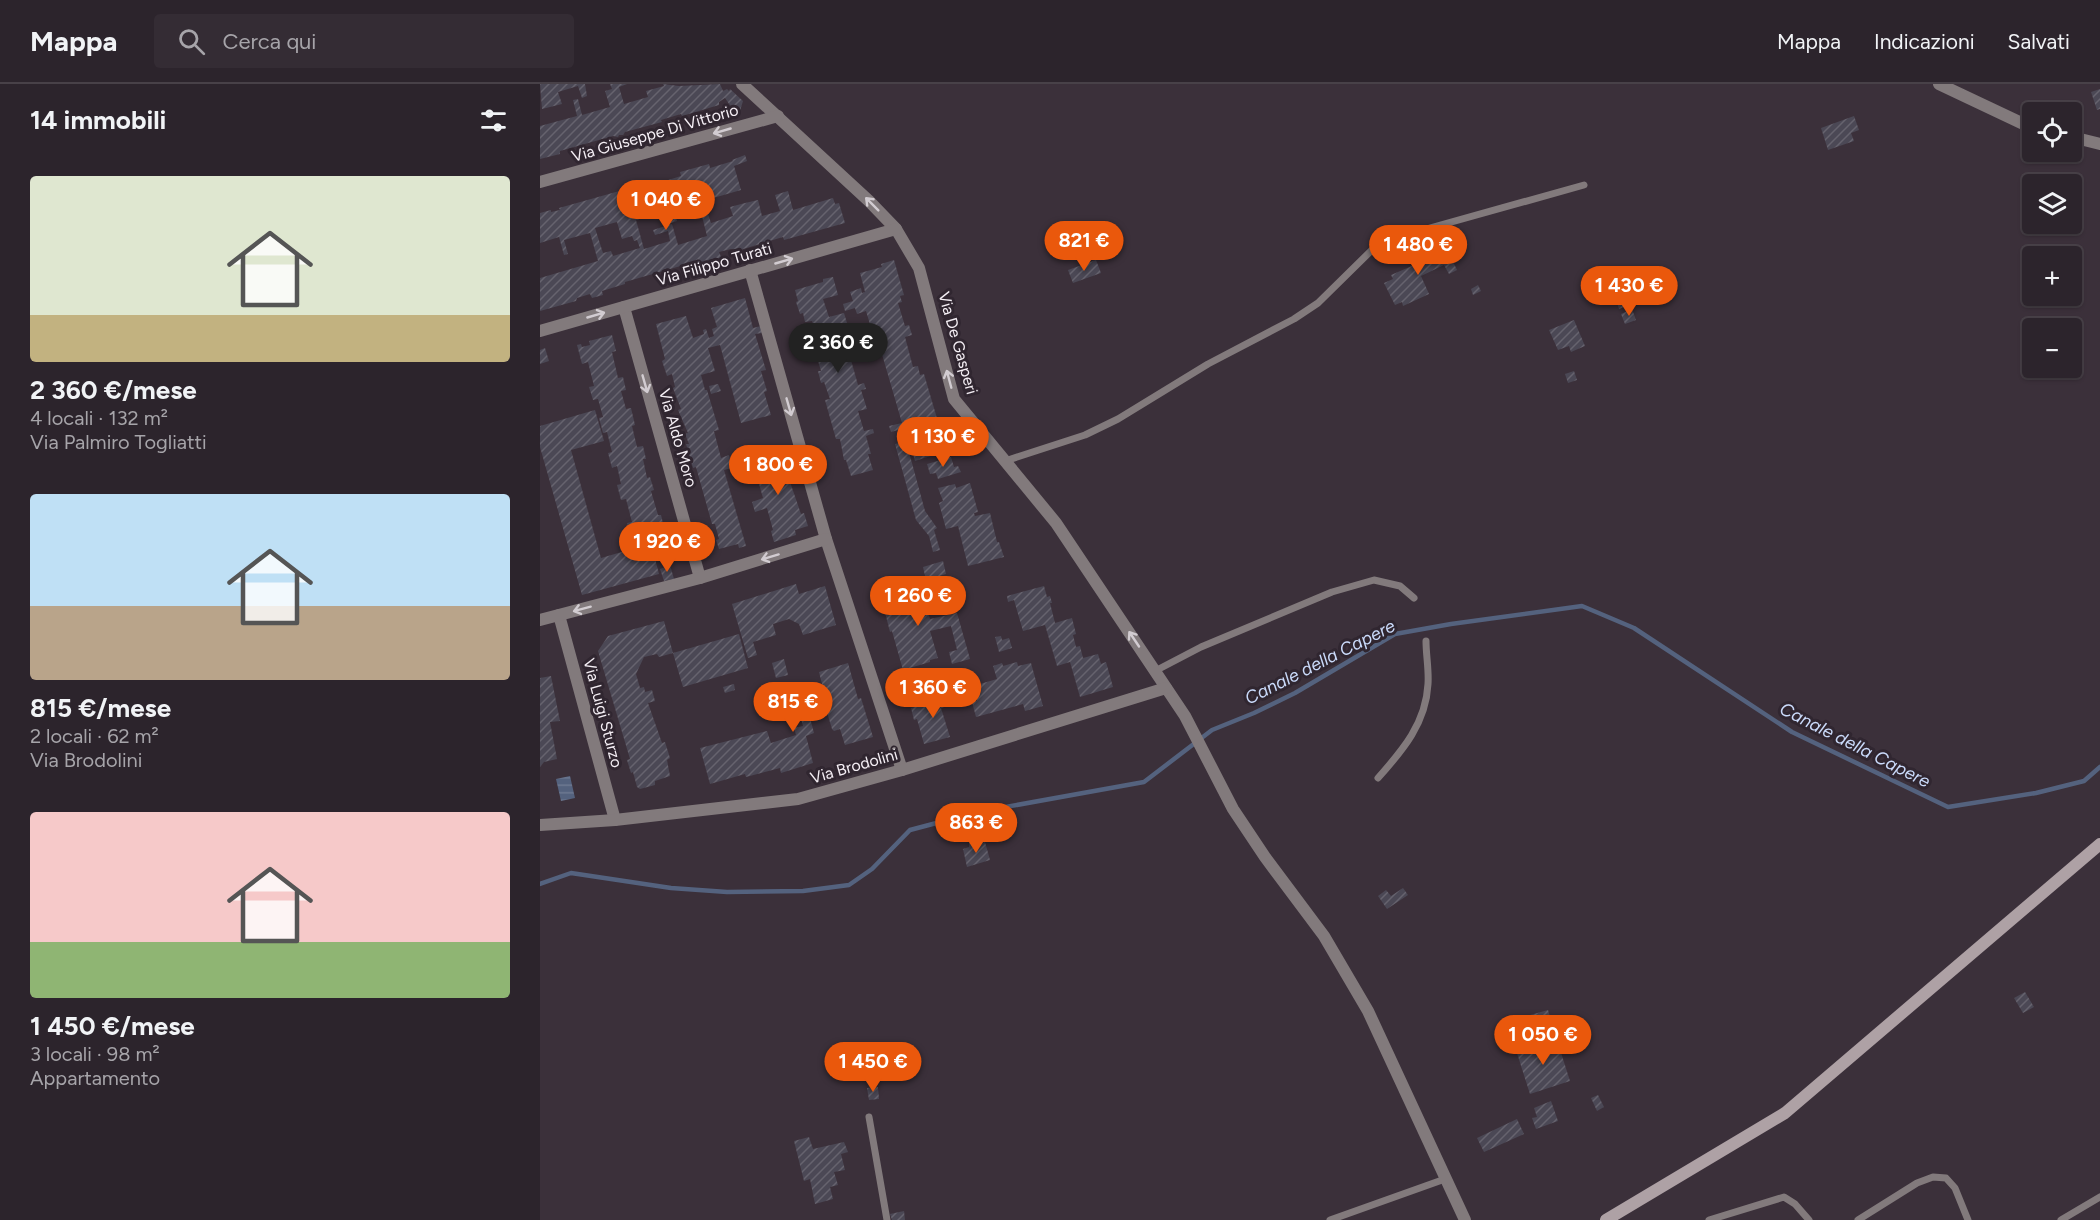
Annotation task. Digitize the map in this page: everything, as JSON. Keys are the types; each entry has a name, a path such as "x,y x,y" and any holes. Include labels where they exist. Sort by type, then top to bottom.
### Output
{"main road":[{"path":"1606,1220 1620,1217 1785,1113 2100,844"}],"street":[{"name":"Via De Gasperi","path":"742,84 869,201 896,229 919,268 954,399 1056,523 1185,716 1233,809 1265,857 1324,936 1368,1011 1462,1218"},
{"path":"1939,84 2022,125"},
{"name":"Via Giuseppe Di Vittorio","path":"540,182 778,116"},
{"path":"2082,140 2100,144"},
{"name":"Via Filippo Turati","path":"540,331 896,229"},
{"path":"750,270 826,539 902,770"},
{"name":"Via Aldo Moro","path":"624,307 700,578"},
{"path":"540,620 700,578 826,539"},
{"name":"Via Luigi Sturzo","path":"559,615 615,820"},
{"name":"Via Brodolini","path":"540,825 615,820 798,799 902,770 1166,688"}],"lane":[{"path":"1005,461 1085,435 1118,419 1208,364 1294,319 1318,303 1380,242 1584,185"},
{"path":"1155,671 1201,647 1332,592 1374,580 1400,586 1414,598"},
{"path":"1378,778 1406,747 1420,721 1428,682 1426,641"},
{"path":"869,1117 886,1220"},
{"path":"1858,1220 1917,1183 1933,1177 1946,1178 1955,1188 1968,1220"},
{"path":"1330,1220 1445,1179"},
{"path":"1709,1220 1784,1197 1795,1204 1809,1220"},
{"path":"2061,1220 2100,1197"}],"water":[{"path":"570,776 575,798 561,801 556,779"}],"building":[{"path":"540,84 585,84 587,96 582,98 578,86 558,92 562,104 542,109"},
{"path":"610,84 627,84 619,87 624,104 648,97 646,91 664,86 663,84 679,86 720,84 723,91 730,89 743,101 739,114 736,114 725,98 719,102 719,105 661,120 662,122 625,132 618,137 613,136 540,159 540,126 577,116 573,100 578,99 582,115 610,107 605,91 612,89"},
{"path":"2100,89 2100,109 2097,110 2091,92"},
{"path":"1854,116 1859,130 1851,133 1854,141 1828,150 1821,128"},
{"path":"745,155 747,161 734,166 741,190 675,209 677,221 668,224 666,211 636,220 644,249 670,241 668,231 655,235 653,230 672,224 678,245 707,236 702,216 708,214 711,223 733,216 730,207 758,200 762,216 780,211 775,195 788,191 793,210 833,198 835,204 839,203 845,223 784,240 783,237 740,250 731,249 719,252 722,259 685,269 684,265 625,282 625,284 602,291 603,295 592,298 590,294 577,298 576,301 540,311 540,278 598,261 590,233 564,240 568,254 564,255 559,237 540,243 540,213 560,210 559,208 623,190 624,193 636,189 636,192 681,176 680,172 709,164 710,168","holes":["617,222 622,239 632,236 634,241 637,240 640,248 613,256 611,251 603,253 595,228"]},
{"path":"1444,243 1457,270 1449,274 1444,265 1421,276 1429,294 1403,306 1402,302 1395,305 1384,283 1393,279 1391,275 1414,265 1411,259"},
{"path":"894,260 904,295 900,296 902,302 898,303 905,326 909,325 912,335 905,337 913,367 918,366 920,375 924,374 941,432 947,431 950,442 944,444 946,451 915,461 905,428 891,432 889,426 902,423 879,344 866,346 863,334 872,331 866,311 857,314 855,308 845,311 843,304 853,301 850,292 861,288 862,293 865,292 860,273 882,267 881,264"},
{"path":"1096,260 1101,273 1073,283 1068,270"},
{"path":"1634,268 1646,298 1619,309 1612,286 1620,274"},
{"path":"833,277 838,295 823,299 829,317 844,313 853,343 861,342 863,348 849,353 858,385 864,383 866,389 861,390 867,409 858,411 864,431 873,429 874,433 866,436 873,470 851,476 846,460 844,460 840,439 836,439 825,400 830,399 824,382 821,383 818,371 821,371 818,361 823,360 818,341 814,343 811,332 815,331 812,321 805,322 803,313 800,314 796,302 798,301 795,290"},
{"path":"1478,285 1481,291 1473,295 1471,289"},
{"path":"745,298 753,328 761,326 762,333 755,334 766,370 761,371 771,415 741,423 720,345 708,348 715,371 701,375 719,430 714,431 721,458 729,455 732,468 724,470 746,546 739,548 738,544 719,549 715,524 712,524 696,467 693,468 686,444 689,444 685,434 688,433 678,410 681,409 673,388 675,387 672,374 667,376 662,361 665,359 656,324 686,316 693,338 704,334 703,330 706,329 709,338 714,336 712,329 717,327 711,308"},
{"path":"1632,309 1636,320 1625,324 1621,314"},
{"path":"1574,320 1585,346 1571,352 1569,346 1558,350 1549,330"},
{"path":"612,335 616,351 612,352 618,378 623,377 626,390 621,391 626,409 631,408 637,447 643,446 647,478 650,477 654,490 651,491 665,531 649,536 659,574 582,595 540,447 540,426 595,410 604,441 571,450 601,558 639,547 637,539 631,540 627,523 632,522 626,499 621,500 617,485 621,484 617,466 612,468 608,453 612,452 607,432 603,433 599,418 603,417 598,399 593,400 589,387 594,386 588,362 582,364 577,345 581,344 582,347 590,345 589,341"},
{"path":"545,348 549,361 540,364 540,350"},
{"path":"1574,371 1577,380 1568,383 1565,374"},
{"path":"718,384 721,391 711,394 709,386"},
{"path":"906,441 925,511 937,528 934,530 940,550 933,552 929,536 916,520 895,444"},
{"path":"787,453 794,478 789,479 801,514 804,513 808,526 795,530 796,535 774,542 767,508 755,512 752,502 763,498 754,466 747,468 748,473 744,474 741,466"},
{"path":"951,457 954,467 958,466 961,472 938,479 936,473 930,474 927,464"},
{"path":"970,483 978,512 974,513 975,516 990,513 997,542 999,542 1004,557 968,566 958,526 946,529 939,503 943,501 938,488 955,484 956,488"},
{"path":"943,561 946,574 926,580 923,567"},
{"path":"670,565 674,579 664,581 660,569"},
{"path":"919,582 930,619 957,613 970,659 952,664 949,652 957,650 951,626 930,631 938,658 903,670 880,593"},
{"path":"796,584 799,594 825,586 836,625 803,635 799,624 789,619 773,624 776,635 753,642 757,655 748,658 732,604"},
{"path":"1044,586 1047,597 1050,596 1055,623 1072,618 1076,647 1080,646 1083,658 1098,654 1101,664 1106,662 1113,687 1080,697 1070,662 1057,666 1045,625 1023,631 1014,600 1008,602 1007,596"},
{"path":"664,621 673,653 659,657 657,654 644,657 636,674 640,688 644,687 645,692 652,690 655,701 648,703 662,743 665,742 670,758 667,760 670,776 655,781 655,785 640,789 637,787 627,760 630,759 598,651 608,636"},
{"path":"739,634 748,668 683,687 673,653"},
{"path":"1001,636 1002,640 1009,638 1012,648 999,652 995,637"},
{"path":"784,659 788,675 776,678 772,663"},
{"path":"1017,662 1018,666 1031,663 1043,706 1025,711 1023,704 976,717 972,702 977,701 973,686 997,679 993,666"},
{"path":"848,663 858,699 861,698 873,737 845,745 840,729 834,731 832,729 826,709 809,714 814,733 806,736 813,763 781,773 780,768 746,777 745,774 710,784 700,748 767,731 771,743 796,735 794,728 803,726 796,700 824,692 819,672"},
{"path":"551,676 560,721 550,722 557,759 544,762 540,767 540,678"},
{"path":"734,684 735,690 725,693 723,687"},
{"path":"954,695 957,703 941,708 950,737 924,744 917,719 914,720 911,708"},
{"path":"979,840 981,843 985,842 990,860 967,867 963,849 969,847 969,843"},
{"path":"1403,888 1408,895 1387,909 1378,896 1386,890 1391,896"},
{"path":"2025,992 2034,1007 2023,1013 2014,998"},
{"path":"1548,1010 1555,1032 1520,1043 1513,1020"},
{"path":"1556,1037 1570,1081 1530,1094 1516,1050"},
{"path":"878,1087 879,1099 869,1100 867,1088"},
{"path":"1598,1095 1604,1107 1597,1111 1591,1098"},
{"path":"1551,1101 1558,1121 1536,1129 1532,1118 1537,1117 1534,1108"},
{"path":"1517,1119 1524,1134 1484,1152 1477,1138"},
{"path":"809,1137 813,1149 844,1142 848,1152 841,1154 845,1170 834,1172 838,1185 830,1187 833,1199 815,1204 810,1179 804,1181 794,1141"},
{"path":"904,1211 905,1220 892,1220 890,1214"}],"waterway":[{"name":"Canale della Capere","path":"540,884 571,873 671,888 727,892 803,891 849,885 872,869 910,830 978,812 1144,782 1212,730 1295,693 1395,634 1582,606 1634,628 1792,732 1948,807 2036,793 2084,781 2100,767"}]}
